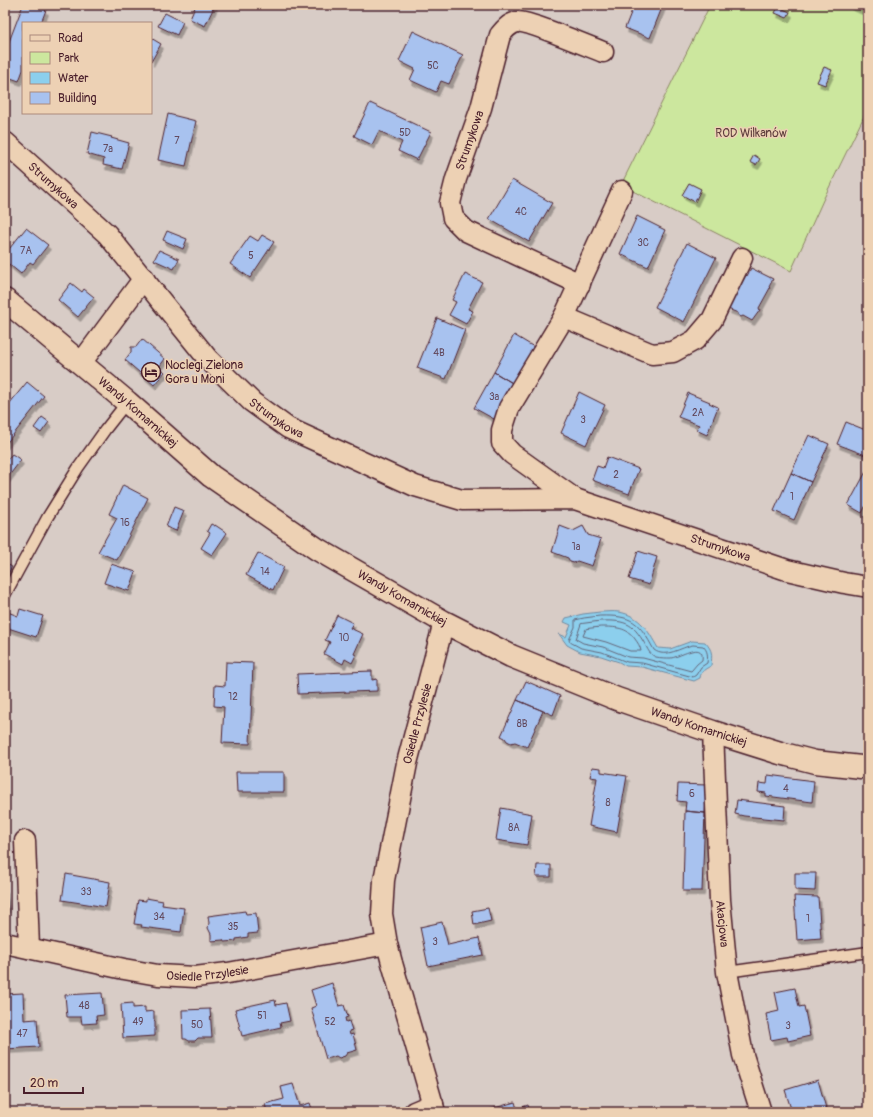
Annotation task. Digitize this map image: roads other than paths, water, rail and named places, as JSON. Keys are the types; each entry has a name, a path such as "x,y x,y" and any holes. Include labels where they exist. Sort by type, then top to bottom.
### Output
{"street":[{"name":"Strumykowa","path":"580,284 466,231 453,218 450,202 456,179 481,108 500,35 508,25 519,22 531,25 603,52"},
{"name":"Strumykowa","path":"5,142 107,234 208,359 252,402 288,428 415,486 462,500 575,499"},
{"name":"Strumykowa","path":"622,191 564,317 509,408 502,430 502,443 512,454 575,499 787,570 868,587"},
{"path":"564,317 652,354 673,352 696,340 712,320 742,258"},
{"path":"81,363 144,278"},
{"name":"Wandy Komarnickiej","path":"5,300 127,402 217,480 317,549 444,622 511,656 617,699 712,732 815,762 868,767"},
{"name":"Osiedle Przylesie","path":"414,1112 434,1108 387,944 382,914 384,880 407,763 444,622"},
{"name":"Akacjowa","path":"712,732 720,900 727,972 743,1055 761,1112"},
{"path":"25,841 29,948"},
{"name":"Osiedle Przylesie","path":"5,943 124,969 158,975 195,977 228,973 387,944"}],"lane":[{"path":"5,595 47,518 78,468 127,402"},
{"path":"727,972 868,952"}],"water":[{"path":"600,612 619,612 633,617 643,625 658,648 670,649 692,641 705,642 711,653 711,666 704,670 700,678 694,681 642,667 626,666 601,656 580,652 567,645 559,634 566,637 571,625 564,622 566,618"}],"place":[{"name":"Noclegi Zielona Gora u Moni","path":"151,372"}],"park label":[{"name":"ROD Wilkanów","path":"751,133"}]}
